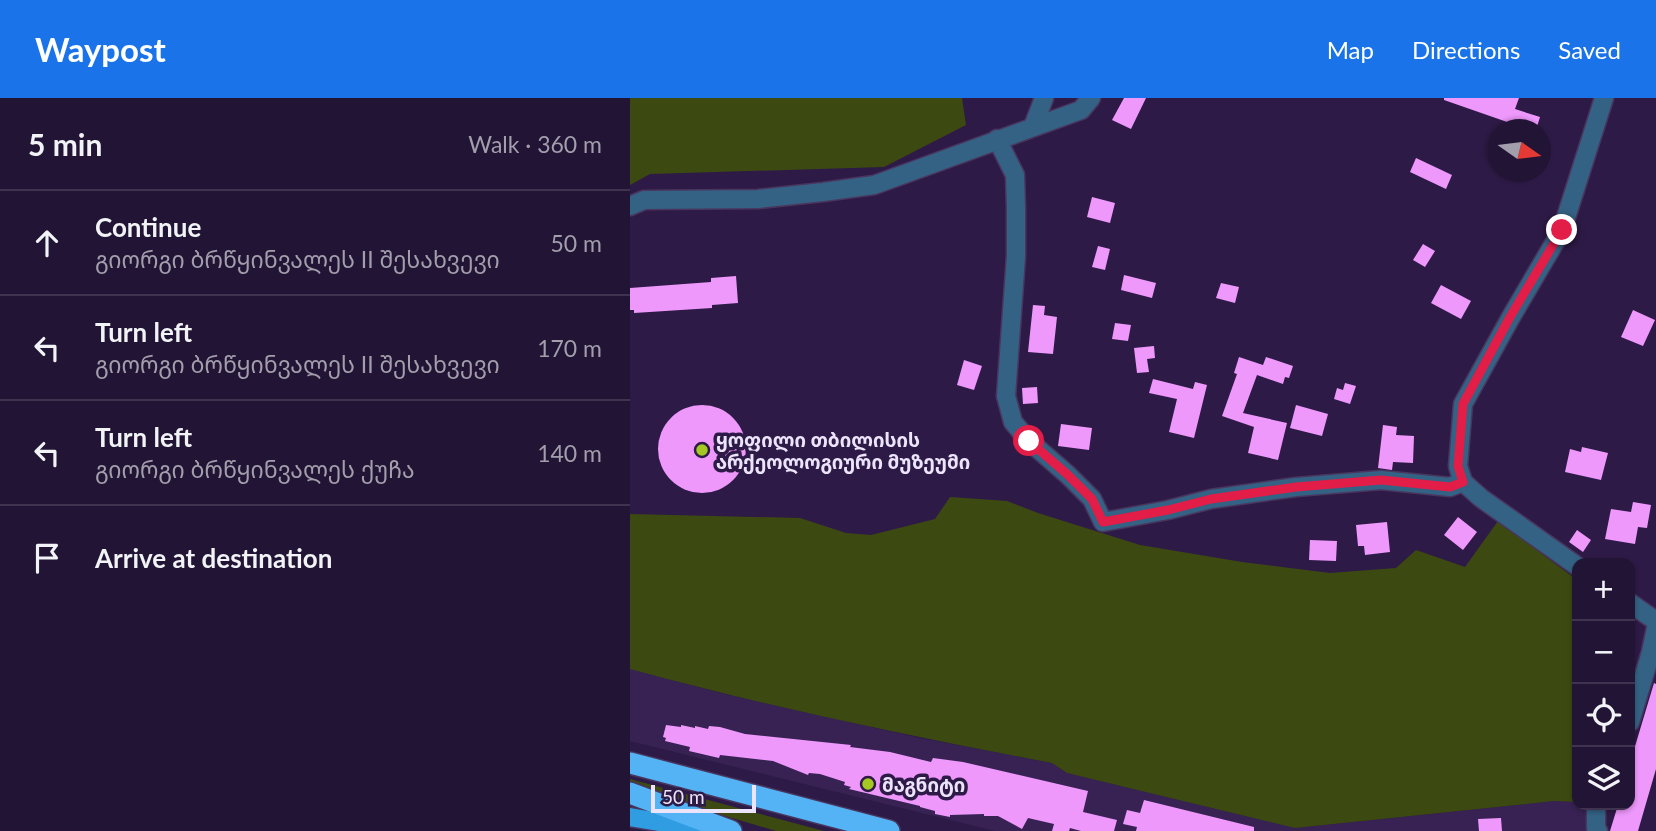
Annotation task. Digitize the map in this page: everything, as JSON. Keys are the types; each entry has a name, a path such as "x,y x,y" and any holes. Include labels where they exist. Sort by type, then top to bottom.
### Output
{"highway":[{"path":"630,763 889,831"},
{"path":"630,793 731,831"}],"main road":[{"path":"630,817 712,831"}],"street":[{"path":"1033,127 1044,98"},
{"path":"630,206 644,200 758,199 874,185 1081,110 1091,98"},
{"path":"1572,562 1481,498 1463,482 1458,466 1463,404 1510,317 1562,230 1604,98"},
{"path":"997,139 1015,175 1016,256 1006,396 1013,422 1029,441 1092,499 1103,522 1211,499 1296,487 1381,480 1450,487 1463,482"},
{"path":"1635,606 1656,621"},
{"path":"1635,705 1656,628"},
{"path":"1596,810 1598,831"}],"shaded area":[{"path":"630,669 720,693 920,738 1052,763 1067,773 1295,828 1554,801 1572,802 1572,810 1585,810 1589,831 995,831 630,741"}],"green space":[{"path":"630,98 962,98 966,125 884,167 650,174 630,185"},
{"path":"950,497 1007,501 1140,545 1330,573 1396,568 1416,550 1465,567 1498,521 1572,576 1572,802 1554,801 1295,828 1067,773 1052,763 840,720 630,669 630,514 800,518 846,533 871,535 935,519"},
{"path":"630,779 824,831 776,831 630,784"}],"building":[{"path":"1124,98 1146,98 1131,129 1112,120"},
{"path":"1519,98 1515,109 1540,117 1499,119 1444,100"},
{"path":"1416,158 1452,175 1446,189 1410,172"},
{"path":"1092,197 1115,203 1110,223 1087,217"},
{"path":"1423,244 1435,251 1425,267 1413,260"},
{"path":"1098,246 1110,249 1105,270 1092,267"},
{"path":"1124,275 1156,283 1152,298 1121,290"},
{"path":"736,276 738,303 712,305 712,308 634,313 634,310 630,310 630,288 711,282 711,278"},
{"path":"1221,283 1239,287 1235,303 1216,298"},
{"path":"1441,285 1471,301 1461,319 1431,303"},
{"path":"1033,305 1045,306 1044,315 1057,317 1053,354 1028,352"},
{"path":"1633,310 1655,320 1643,346 1621,337"},
{"path":"1115,323 1131,325 1128,341 1112,339"},
{"path":"1154,346 1155,358 1147,359 1149,372 1137,373 1134,348"},
{"path":"1239,357 1263,365 1266,357 1293,366 1289,378 1285,377 1283,384 1257,375 1243,413 1287,423 1278,460 1248,453 1254,427 1222,416 1237,374 1234,373"},
{"path":"964,360 982,366 974,390 957,385"},
{"path":"1153,379 1193,389 1195,382 1207,385 1194,438 1169,432 1177,399 1149,393"},
{"path":"1345,383 1356,386 1350,404 1334,399 1337,388 1343,390"},
{"path":"1037,387 1038,403 1023,404 1022,388"},
{"name":"ყოფილი თბილისის არქეოლოგიური მუზეუმი","path":"702,405 719,409 733,418 742,432 746,449 742,466 733,480 719,489 702,493 685,489 671,480 662,466 658,449 662,432 671,418 685,409"},
{"path":"1296,405 1328,414 1322,436 1290,428"},
{"path":"1061,424 1092,428 1089,450 1058,446"},
{"path":"1383,425 1397,427 1396,435 1414,436 1413,463 1393,462 1392,470 1378,468"},
{"path":"1582,447 1608,453 1601,480 1565,472 1570,449 1581,452"},
{"path":"1633,502 1651,505 1647,528 1638,527 1635,544 1605,539 1611,509 1631,512"},
{"path":"1458,517 1477,532 1463,550 1444,535"},
{"path":"1387,522 1390,552 1365,555 1364,546 1358,546 1356,525"},
{"path":"1577,530 1591,540 1583,552 1569,542"},
{"path":"1310,540 1337,541 1336,561 1309,560"},
{"path":"1654,683 1656,769 1638,831 1610,831 1616,810 1635,810 1635,746"},
{"path":"666,725 708,729 709,726 720,727 745,734 851,745 850,747 890,752 931,762 933,758 963,762 1088,791 1083,812 1117,820 1114,831 1081,831 1070,828 1069,831 1052,831 1054,824 1028,818 1022,829 998,816 984,814 950,817 935,814 935,811 920,806 849,789 851,787 844,785 845,782 820,774 808,775 773,761 720,755 719,758 689,751 690,747 665,741 666,738 663,737"},
{"path":"1144,800 1254,827 1254,831 1136,831 1137,827 1123,824 1127,810 1140,813"},
{"path":"1501,818 1502,831 1479,831 1478,819"}],"place":[{"name":"ყოფილი თბილისის არქეოლოგიური მუზეუმი","path":"702,450"},
{"name":"მაგნიტი","path":"868,784"}],"route":[{"path":"1029,441 1092,499 1103,522 1211,499 1296,487 1381,480 1450,487 1463,482 1458,466 1463,404 1510,317 1562,230"}]}
